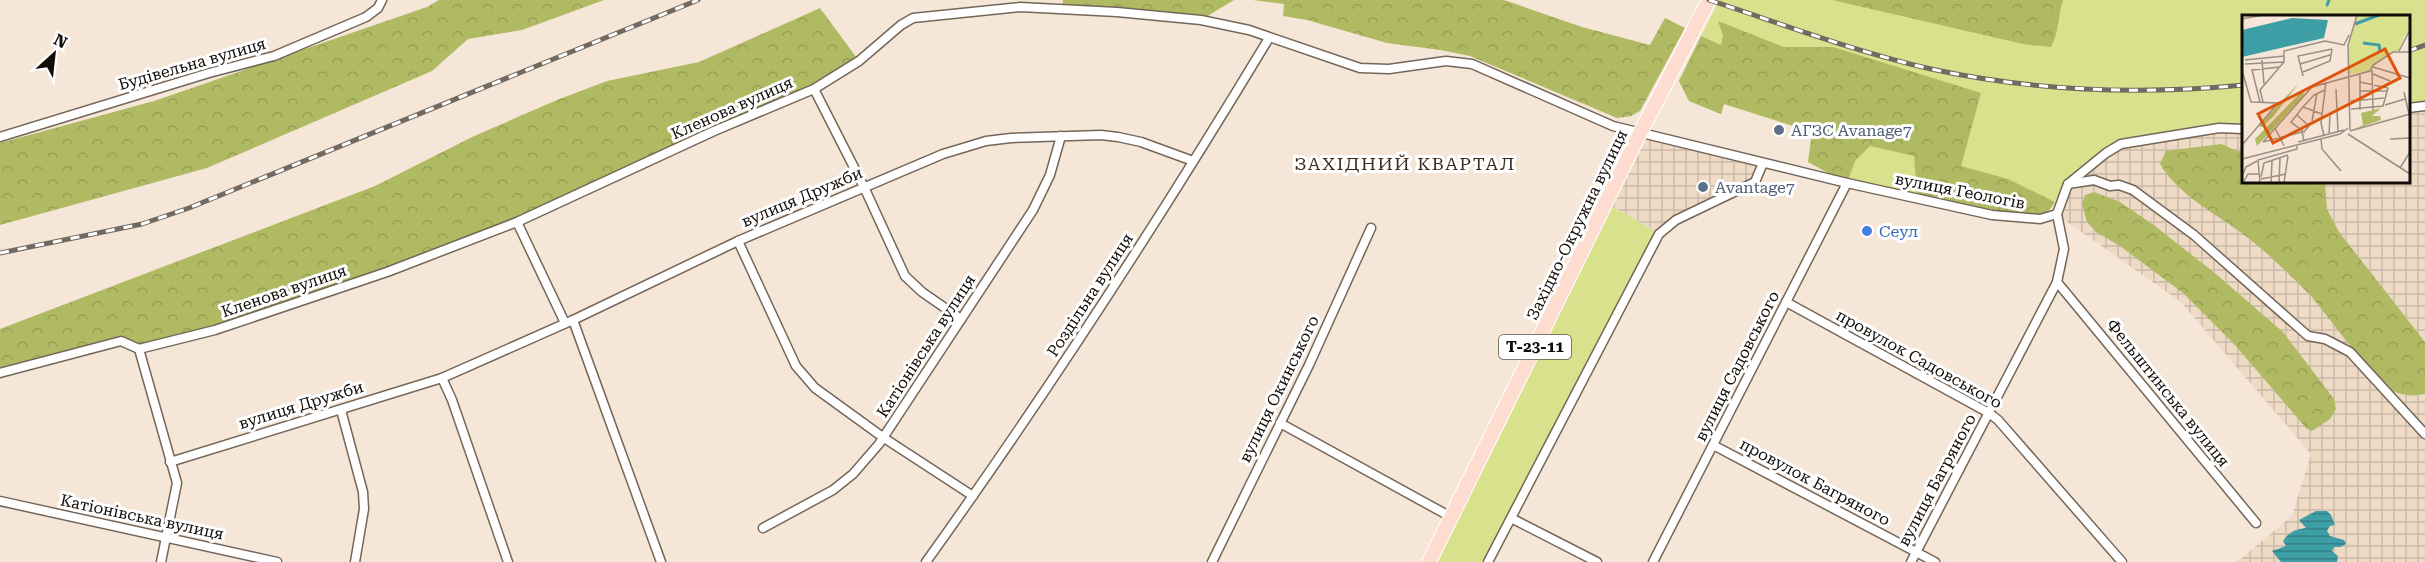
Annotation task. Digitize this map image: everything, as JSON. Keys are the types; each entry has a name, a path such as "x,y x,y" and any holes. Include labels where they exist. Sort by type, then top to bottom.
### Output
{"main road":[{"name":"Західно-Окружна вулиця","path":"1429,562 1709,0"}],"street":[{"name":"Будівельна вулиця","path":"0,137 274,56 366,17 378,8 382,0"},
{"name":"Кленова вулиця","path":"139,349 214,330 387,272 517,222 714,131 814,89 859,61 901,25 913,18 939,14 1020,7 1062,8 1201,20 1249,30 1360,68 1389,69 1446,61 1472,64 1613,126 1641,133"},
{"name":"Роздільна вулиця","path":"926,562 1090,326 1269,38"},
{"path":"814,89 864,187 904,276 922,292 961,319"},
{"path":"2410,108 2425,106"},
{"path":"2056,214 2068,184 2106,153 2121,144 2219,128 2242,129"},
{"name":"вулиця Геологів","path":"1641,133 1847,183 1992,215 2040,219 2056,214"},
{"name":"вулиця Дружби","path":"170,462 442,378 738,241 943,154 986,141 1061,136 1118,137 1141,142 1193,161"},
{"name":"Катіонівська вулиця","path":"763,528 833,490 853,474 884,438 1033,210 1050,175 1061,136"},
{"path":"1488,562 1659,234 1676,220 1755,182 1764,163"},
{"path":"2068,184 2094,180 2110,186 2120,185 2133,190 2194,235 2308,336 2325,339 2350,352 2425,434"},
{"name":"вулиця Садовського","path":"1653,562 1847,183"},
{"name":"вулиця Багряного","path":"1911,562 2057,282 2064,249 2056,214"},
{"path":"517,222 569,321 661,562"},
{"name":"вулиця Окинського","path":"1212,562 1371,228"},
{"path":"738,241 796,366 816,388 884,438 973,496"},
{"name":"Фельштинська вулиця","path":"2057,282 2256,523"},
{"name":"провулок Садовського","path":"1786,302 1989,413 1998,420 2122,562"},
{"path":"0,373 121,341 139,349 177,483 161,562"},
{"path":"442,378 452,400 508,562"},
{"path":"341,410 363,492 364,509 355,562"},
{"path":"1280,423 1451,517"},
{"name":"провулок Багряного","path":"1713,445 1935,562"},
{"name":"Катіонівська вулиця","path":"0,501 277,562"},
{"path":"1511,518 1597,562"}],"shaded area":[{"path":"2425,110 2425,562 2237,562 2292,516 2311,454 2181,302 2059,216 2071,186 2091,168 2123,147 2219,131 2242,132 2242,183 2410,183 2410,111"},
{"path":"1643,137 1758,165 1752,179 1656,232 1610,205"}],"green space":[{"path":"439,0 604,0 522,30 468,39 432,71 207,168 0,225 0,143 154,101 427,7"},
{"path":"1063,0 1234,0 1201,20 1062,8"},
{"path":"1253,0 1504,0 1582,27 1650,45 1665,18 1685,28 1640,111 1631,116 1617,118 1470,56 1387,43 1307,20 1283,16 1284,4"},
{"path":"1719,0 2425,0 2425,102 2410,104 2410,15 2242,15 2242,125 2219,124 2120,140 2086,162 2065,182 2050,210 1993,211 1830,174 1808,162 1812,132 1724,104 1721,114 1689,101 1679,81"},
{"path":"1832,0 2063,0 2056,36 2051,47 2023,44"},
{"path":"820,8 859,61 814,89 517,222 309,297 139,349 121,341 0,373 0,329 375,186 472,137 557,100 607,81 699,62"},
{"path":"1718,21 1784,47 1833,47 1981,93 1961,166 2008,179 2055,202 2046,213 2041,215 2016,216 1917,195 1914,156 1870,146 1855,161 1848,180 1830,174 1808,162 1812,132 1724,104 1721,114 1689,101 1679,81 1701,36 1721,45 1723,36"},
{"path":"2221,144 2242,151 2242,183 2325,183 2327,209 2339,232 2425,342 2425,394 2398,393 2377,376 2310,295 2293,278 2249,238 2185,193 2176,184 2160,164 2166,151"},
{"path":"2094,192 2120,202 2155,226 2216,274 2283,332 2334,399 2336,409 2330,419 2312,431 2306,428 2235,345 2183,293 2120,246 2096,232 2087,222 2082,204 2085,195"},
{"path":"1610,205 1656,232 1483,562 1433,562"}],"water":[{"path":"2316,511 2327,511 2331,515 2335,525 2330,526 2327,531 2330,536 2344,540 2346,544 2334,547 2332,551 2338,556 2337,562 2281,562 2272,551 2286,546 2283,541 2290,533 2306,528 2299,520"}],"waterway":[{"path":"2327,5 2329,0"}],"railway":[{"path":"0,253 142,224 189,208 698,0"},
{"path":"1709,0 1875,54 1931,69 1970,76 2087,89 2165,90 2242,85"},
{"path":"2410,50 2425,45"}],"place":[{"name":"АГЗС Avanage7","path":"1779,130"},
{"name":"Avantage7","path":"1703,187"},
{"name":"Сеул","path":"1867,231"}],"district":[{"name":"ЗАХІДНИЙ КВАРТАЛ","path":"1405,163"}]}
